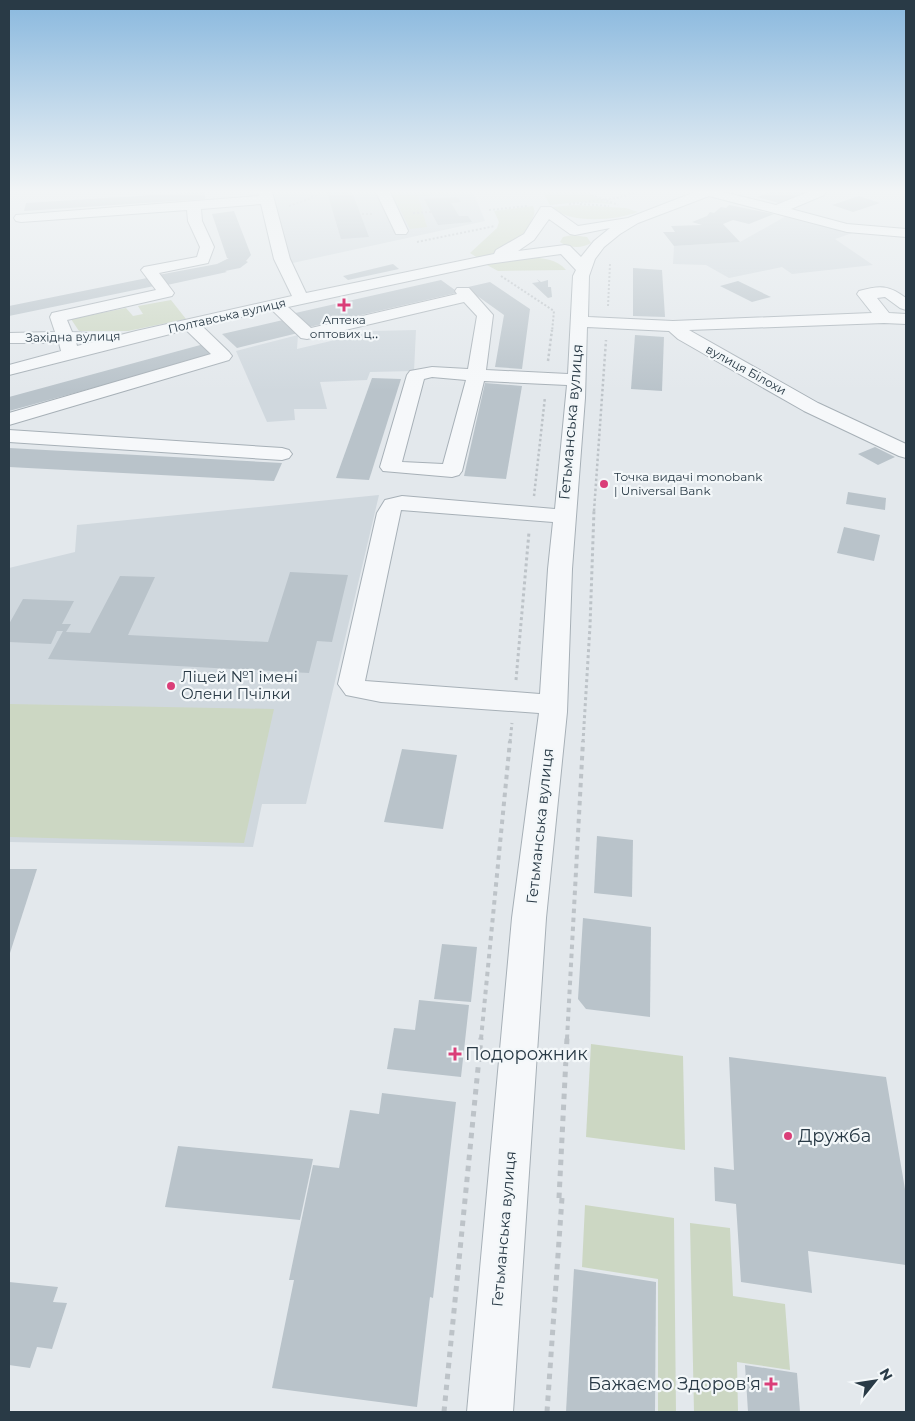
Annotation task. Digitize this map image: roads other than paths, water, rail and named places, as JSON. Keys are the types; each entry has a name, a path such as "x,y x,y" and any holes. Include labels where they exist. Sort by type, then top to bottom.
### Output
{"street":[{"path":"71,353 58,317 166,293 149,270 203,260 204,258"},
{"path":"282,258 301,299"},
{"path":"492,266 502,258"},
{"path":"492,266 506,258"},
{"name":"Полтавська вулиця","path":"9,370 136,336 301,299 435,271 492,266 514,258"},
{"path":"560,258 583,269"},
{"path":"573,258 583,269"},
{"name":"Гетьманська вулиця","path":"490,1412 529,918 553,704 564,516 576,389 583,269 590,258"},
{"path":"435,271 464,292 485,314 476,375 452,471 390,467 416,375 432,372 476,375 547,378 576,389"},
{"path":"276,305 307,334 464,292"},
{"path":"884,318 865,294 888,292 906,305"},
{"path":"579,322 672,326 884,318 906,319"},
{"path":"9,418 223,356 190,324"},
{"name":"вулиця Білохи","path":"672,326 684,335 811,407 906,452"},
{"name":"Західна вулиця","path":"9,338 136,336"},
{"path":"9,436 282,454"},
{"path":"553,704 381,693 356,689 351,684 388,513 393,506 402,503 564,516"}],"place":[{"name":"Аптека оптових ц‥","path":"344,305"},
{"name":"Точка видачі monobank | Universal Bank","path":"604,484"},
{"name":"Ліцей №1 імені Олени Пчілки","path":"171,686"},
{"name":"Подорожник","path":"455,1054"},
{"name":"Дружба","path":"788,1136"},
{"name":"Бажаємо Здоров'я","path":"771,1384"}]}
